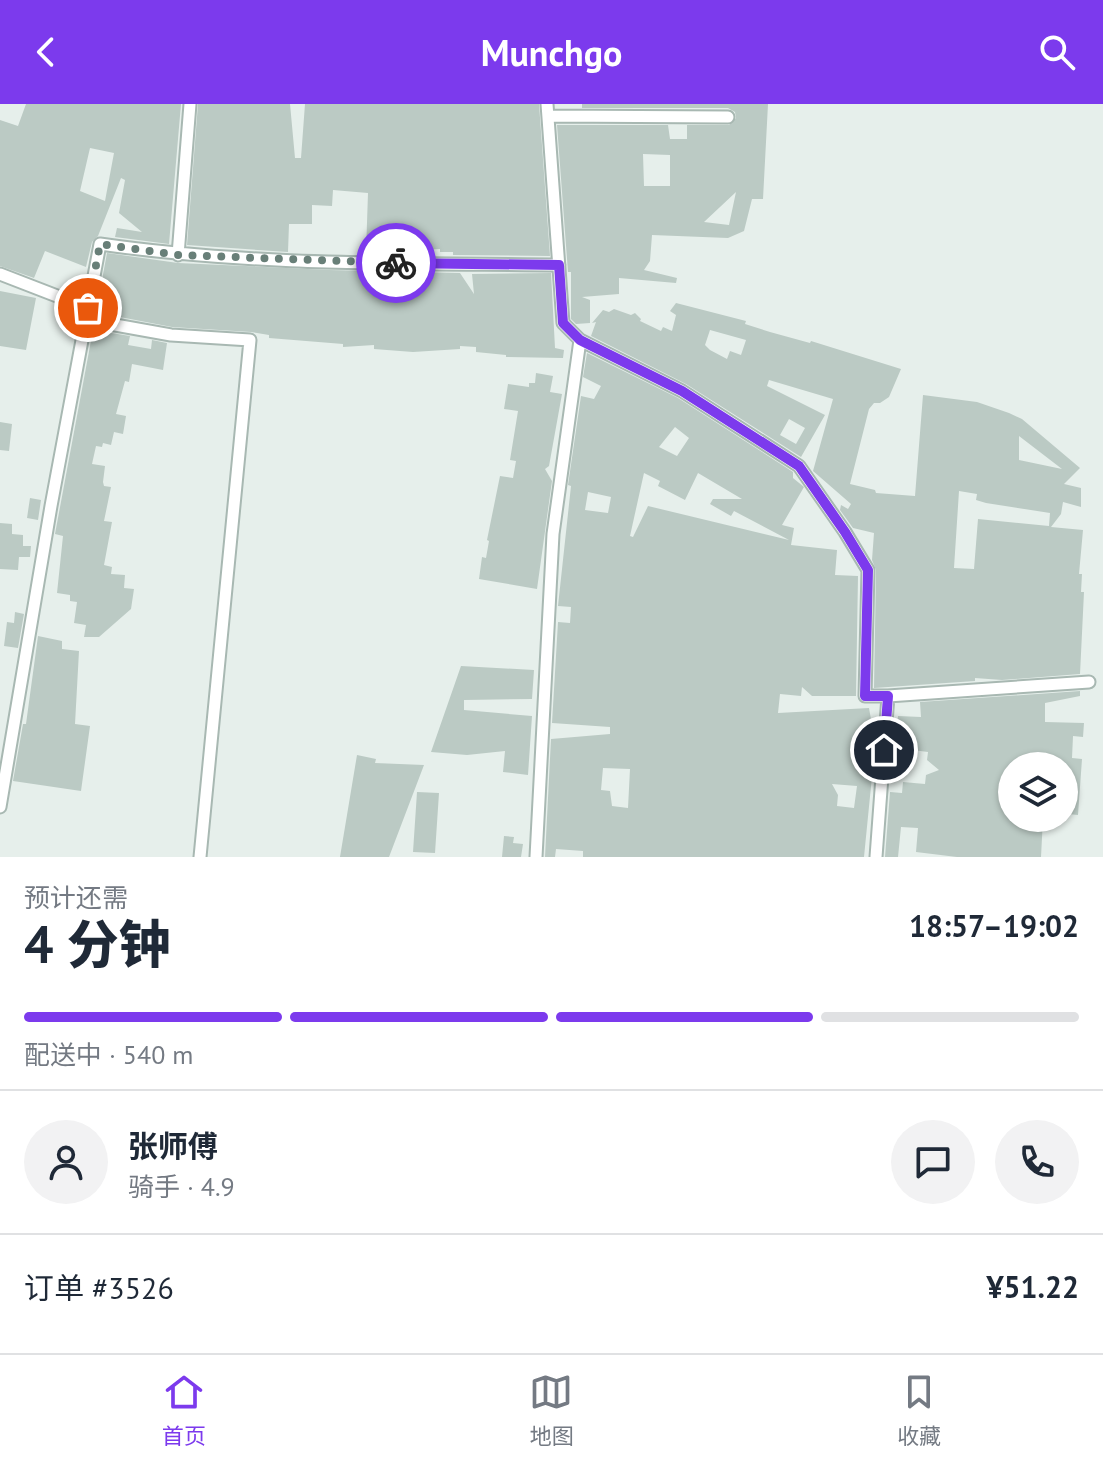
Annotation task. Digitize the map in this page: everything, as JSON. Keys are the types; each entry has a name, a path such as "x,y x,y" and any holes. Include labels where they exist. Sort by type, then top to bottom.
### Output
{"street":[{"path":"178,255 190,104"},
{"path":"728,117 548,110 563,323 580,340 682,391 799,466 868,570 865,696 1089,682"},
{"path":"0,807 100,244 178,255 323,262 559,265"},
{"path":"0,274 88,308 93,321 171,335 250,340 200,857"},
{"path":"536,857 553,534 580,340"},
{"path":"876,857 888,696"}],"building":[{"path":"26,104 181,104 169,244 115,237 117,228 142,232 119,213 125,180 121,178 98,236 92,242 86,267 45,251 34,278 0,266 0,120 18,126","holes":["90,148 114,153 105,201 80,191"]},
{"path":"198,104 290,104 295,158 301,158 305,104 539,104 550,256 453,255 453,252 440,252 440,249 414,250 414,255 366,252 368,193 333,190 332,206 312,205 312,224 289,224 288,252 187,245"},
{"path":"582,104 768,104 763,199 752,199 744,231 728,238 652,235 650,261 644,270 677,278 676,283 619,278 619,294 582,297 590,300 590,323 576,324 571,319 571,272 568,272 557,125 668,125 670,139 687,139 687,125 729,125 736,118 735,112 728,108 582,108","holes":["643,154 670,155 670,186 644,186","736,192 729,225 704,222"]},
{"path":"107,253 178,263 460,273 474,294 472,274 551,273 555,348 564,350 563,358 506,357 476,352 476,347 460,346 460,349 413,352 374,349 374,345 343,347 343,344 269,338 269,335 251,332 172,327 99,313 97,307"},
{"path":"0,291 36,298 26,350 0,346"},
{"path":"676,303 746,321 745,324 770,332 811,341 901,369 889,397 874,403 869,409 850,484 875,490 876,493 915,496 923,395 977,402 1022,419 1080,468 1064,484 1081,488 1081,507 1063,502 1061,514 1051,527 1083,530 1079,574 1082,574 1081,592 1084,592 1080,674 1002,680 975,678 975,681 874,688 874,533 853,528 840,510 841,505 848,509 851,504 813,471 833,399 769,380 767,386 825,415 801,457 686,384 591,336 596,322 592,323 603,310 635,313 640,321 661,331 663,327 672,331 676,315 670,311","holes":["710,330 746,340 741,355 730,351 727,359 705,345","789,419 805,428 796,444 780,435","1019,436 1062,469 1019,460","959,491 977,494 976,500 986,503 1050,513 1049,526 978,519 974,569 954,568"]},
{"path":"93,330 130,336 128,345 151,349 152,340 167,343 163,370 132,364 129,382 125,381 116,414 126,416 123,434 114,432 111,445 103,443 102,447 96,446 92,464 105,466 104,486 111,487 104,521 112,522 104,565 112,567 111,574 125,575 124,588 134,589 131,609 99,637 84,637 86,625 74,623 77,602 70,601 70,595 57,593 63,536 55,534"},
{"path":"587,353 678,398 793,472 793,478 804,487 782,525 794,528 791,545 837,550 835,575 858,576 856,696 812,696 802,687 801,696 780,694 778,713 869,708 872,725 877,726 864,857 583,857 583,851 556,849 555,857 545,857 551,739 610,734 610,727 552,723 558,622 570,623 571,607 558,606 571,486 568,485 581,396 594,399 601,386 583,377","holes":["675,427 689,438 677,456 659,447","644,473 660,481 658,486 685,500 698,473 742,499 713,499 710,504 731,516 734,511 789,540 648,506 633,537 630,536","588,492 611,497 608,513 585,510","603,768 630,769 628,808 612,806 610,791 601,790","832,784 857,786 854,808 837,806 838,795"]},
{"path":"536,373 553,376 550,392 562,394 549,466 545,469 552,481 537,589 479,579 482,557 486,558 500,476 513,478 516,461 510,460 518,411 504,409 508,384 529,387 529,383 535,383"},
{"path":"0,422 12,424 9,451 0,450"},
{"path":"30,498 41,500 38,520 27,518"},
{"path":"0,523 12,524 12,534 23,535 23,546 31,546 30,557 19,557 18,570 0,569"},
{"path":"15,612 24,614 18,648 4,646 7,622 14,623"},
{"path":"38,636 62,641 62,649 79,651 75,724 90,726 81,791 13,781 23,724 26,724"},
{"path":"461,666 534,670 532,699 464,700 464,710 532,716 528,775 503,772 505,751 467,755 431,752"},
{"path":"1080,691 1080,696 1045,703 1045,722 1084,723 1083,737 1073,736 1072,752 998,752 998,832 1042,832 1041,857 957,857 916,852 918,828 901,827 898,857 885,857 890,792 902,793 903,782 925,784 926,775 939,770 927,760 928,752 905,749 904,755 894,754 898,716 921,717 920,702"},
{"path":"357,755 376,759 375,763 424,765 389,857 340,857"},
{"path":"1078,759 1082,759 1078,815"},
{"path":"417,792 439,793 435,853 413,852"},
{"path":"504,836 514,837 513,843 523,844 521,857 502,857"}],"way so far":[{"path":"88,308 100,244 178,255 396,263"}],"route":[{"path":"396,263 559,265 563,323 580,340 682,391 799,466 868,570 865,696 888,696 884,750"}]}
